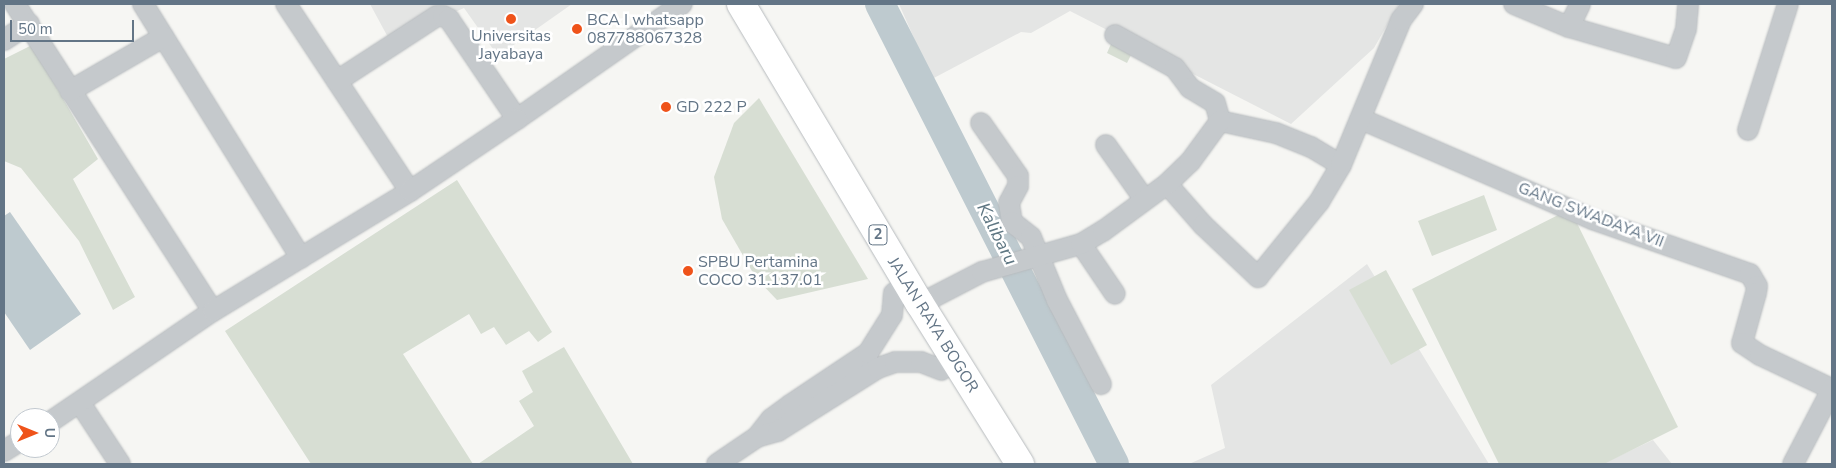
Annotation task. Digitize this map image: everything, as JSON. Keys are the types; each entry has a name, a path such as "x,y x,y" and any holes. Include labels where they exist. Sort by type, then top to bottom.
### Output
{"highway":[{"name":"JALAN RAYA BOGOR","path":"721,4 772,74 892,280 949,366 1020,464"},
{"name":"JALAN RAYA BOGOR","path":"742,4 772,74"},
{"name":"JALAN RAYA BOGOR","path":"892,280 920,304 998,464"}],"street":[{"path":"15,4 213,311"},
{"path":"143,4 300,258"},
{"path":"286,4 410,191"},
{"path":"60,416 213,311 410,191 682,4"},
{"path":"1167,184 1203,225 1258,277 1319,202 1342,165 1401,20 1413,4"},
{"path":"1514,4 1569,27 1676,58 1678,56 1688,4"},
{"path":"1569,27 1580,4"},
{"path":"1748,130 1788,4"},
{"path":"337,81 437,16 443,16 449,19 518,118"},
{"path":"4,40 29,24"},
{"path":"1115,35 1175,68 1190,88 1215,103 1220,121"},
{"path":"70,91 163,37"},
{"name":"GANG SWADAYA VII","path":"1361,119 1592,219 1750,274 1757,286 1741,336 1746,347 1832,389"},
{"path":"1220,121 1276,133 1311,147 1342,165"},
{"path":"920,304 982,272 1081,244 1167,184 1190,162 1220,121"},
{"path":"981,124 1018,176 1018,186 1009,203 1012,222 1027,231 1030,257 1101,384"},
{"path":"1106,145 1145,200"},
{"path":"1081,244 1115,294"},
{"path":"873,360 892,315 892,280"},
{"path":"717,464 757,437 777,414 873,360 949,366"},
{"path":"1793,464 1832,389"},
{"path":"80,404 120,464"},
{"path":"4,453 10,464"}],"shaded area":[{"name":"Universitas Jayabaya","path":"370,4 572,4 498,56 464,8 390,41"},
{"path":"899,4 1399,4 1374,48 1291,124 1070,11 1031,33 1021,32 932,79"},
{"path":"1114,37 1135,47 1127,63 1107,53"},
{"path":"32,45 98,159 73,179 135,297 113,310 79,241 21,168 4,161 4,59"},
{"path":"759,98 868,279 777,300 756,278 722,219 714,177 734,123"},
{"path":"457,180 552,332 538,342 529,331 506,345 494,327 481,334 469,314 403,354 473,464 311,464 225,331"},
{"path":"1484,195 1497,230 1432,256 1418,221"},
{"path":"1570,209 1678,427 1604,464 1499,464 1412,289"},
{"path":"10,212 81,314 30,350 4,312 4,216"},
{"path":"1367,264 1489,464 1189,464 1225,448 1211,385"},
{"path":"1386,270 1427,345 1391,365 1349,290"},
{"path":"564,347 633,464 478,464 534,426 519,401 533,392 522,371"},
{"path":"1653,440 1672,464 1602,464"}],"waterway":[{"name":"Kalibaru","path":"880,4 1114,464"}],"place":[{"name":"Universitas Jayabaya","path":"511,19"},
{"name":"BCA I whatsapp 087788067328","path":"577,29"},
{"name":"GD 222 P","path":"666,107"},
{"name":"SPBU Pertamina COCO 31.137.01","path":"688,271"}]}
